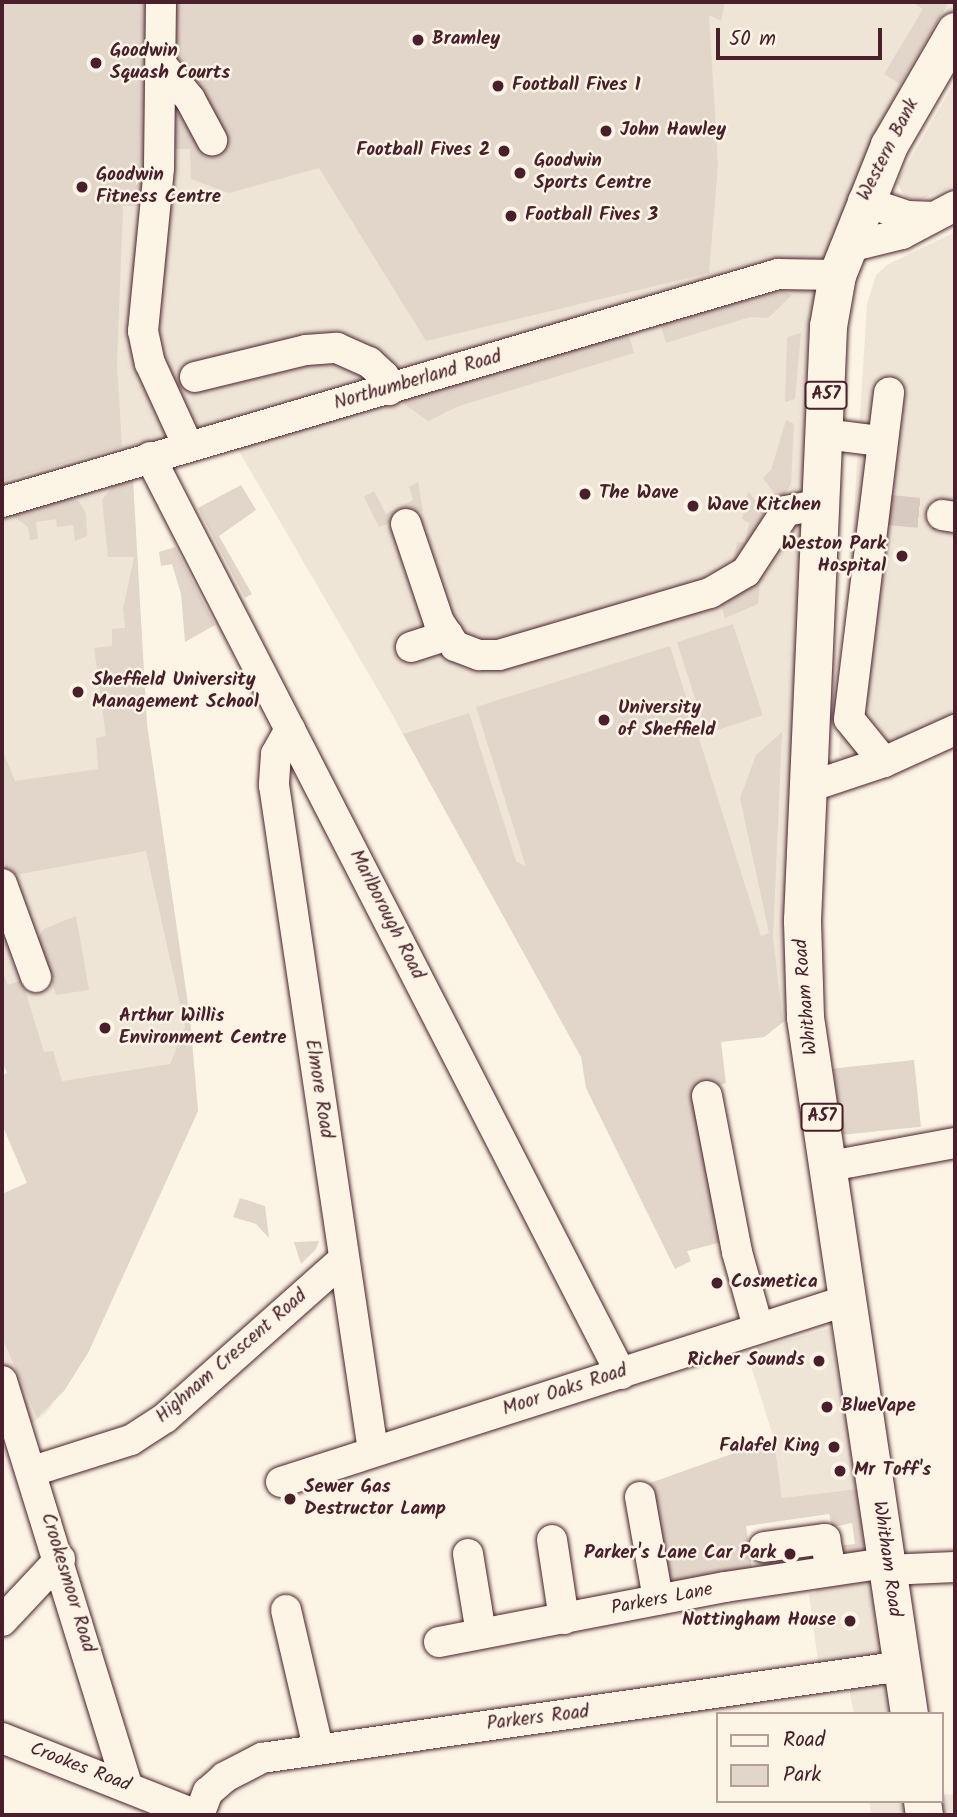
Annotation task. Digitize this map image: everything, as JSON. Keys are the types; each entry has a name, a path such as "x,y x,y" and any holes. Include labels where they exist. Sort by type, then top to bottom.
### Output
{"main road":[{"name":"Western Bank","path":"841,261 863,201 905,114 955,31"},
{"name":"Whitham Road","path":"841,261 828,326 823,504 802,962 806,1017 909,1712"}],"street":[{"path":"161,2 159,168 143,331 150,363 188,446"},
{"path":"162,65 190,99 212,139"},
{"name":"Northumberland Road","path":"863,201 906,216 943,211"},
{"name":"Northumberland Road","path":"2,502 778,274 841,261 902,234 943,211"},
{"path":"195,377 306,350 337,348 369,362 384,376 389,390"},
{"path":"884,762 849,719 881,509 880,442 889,392"},
{"path":"825,434 880,442"},
{"name":"Marlborough Road","path":"150,457 621,1374"},
{"path":"406,524 439,622 455,646 479,655 499,655 710,593 746,572 786,511 823,504"},
{"path":"411,647 448,635"},
{"name":"Elmore Road","path":"290,729 276,754 274,785 373,1451"},
{"path":"809,787 884,762 955,730"},
{"path":"2,884 36,977"},
{"path":"707,1096 737,1252 758,1326"},
{"path":"830,1166 955,1143"},
{"name":"Highnam Crescent Road","path":"33,1471 131,1440 165,1418 344,1259"},
{"name":"Moor Oaks Road","path":"281,1482 621,1374 758,1326 848,1300"},
{"name":"Crookesmoor Road","path":"2,1381 11,1440 33,1471 128,1787"},
{"path":"640,1497 658,1599"},
{"path":"764,1547 825,1539 831,1570"},
{"path":"552,1540 565,1619"},
{"path":"468,1554 481,1633"},
{"path":"2,1622 60,1559"},
{"name":"Parkers Lane","path":"439,1642 658,1599 831,1570 886,1566 955,1567"},
{"path":"286,1610 318,1747"},
{"name":"Parkers Road","path":"197,1815 208,1792 225,1777 262,1758 318,1747 902,1666"},
{"name":"Crookes Road","path":"2,1738 197,1815"}],"shaded area":[{"name":"University of Sheffield","path":"2,2 955,2 955,31 845,248 805,1017 783,1022 764,1037 581,1057 392,714 236,446 131,464 147,725 190,1018 198,1111 88,1353 46,1413 21,1431 2,1381 2,1194 27,1183 2,1124 2,1076 7,1073 2,1061"},
{"path":"955,82 955,185 918,201 905,197 897,182"},
{"name":"Weston Park Hospital","path":"955,232 955,715 847,761 839,755 867,304 876,275 887,265"},
{"path":"831,1328 857,1489 782,1498 774,1439 746,1351"},
{"path":"905,1568 927,1712 854,1712 849,1688 822,1692 809,1594 816,1593 814,1579"},
{"path":"955,1794 955,1815 871,1815 869,1803 943,1803 943,1795"}],"green space":[{"name":"Goodwin Sports Centre","path":"2,2 725,2 721,21 709,15 718,165 709,273 426,341 319,168 229,193 191,179 190,149 145,149 144,206 123,206 117,364 122,447 2,481"},
{"path":"912,2 949,2 900,84 884,74 923,9"},
{"path":"782,291 792,295 768,318 750,317 666,343 660,323"},
{"path":"628,332 634,353 459,406 428,421 396,398"},
{"path":"801,333 795,399 785,402 787,337"},
{"path":"786,420 794,424 791,484 780,502 763,478 771,470"},
{"path":"133,479 147,725 190,1018 198,1111 88,1353 64,1391 37,1418 2,1337 2,1194 27,1183 2,1124 2,1076 7,1073 2,1061 2,970 8,985 22,980 44,1052 53,1051 62,1081 170,1064 185,1027 146,851 9,876 2,860 2,749 15,781 98,769 96,738 106,736 94,648 112,646 112,629 125,628 123,609 134,557 108,557 102,500 113,486"},
{"path":"418,482 423,511 379,527 364,497 374,491 386,514 413,500 409,487"},
{"path":"241,485 256,510 219,536 252,594 245,598 198,508"},
{"path":"748,491 766,514 732,568 737,542 745,543 749,523 742,519"},
{"path":"70,497 79,501 86,514 87,536 75,541 73,525 57,527 56,519 36,522 38,539 30,540 28,527 9,513"},
{"path":"175,547 215,625 185,642 181,594 172,564 161,566 159,552"},
{"path":"762,558 758,604 725,618 720,601"},
{"path":"733,624 763,715 707,734 677,642"},
{"path":"670,646 761,936 769,933 740,798 756,755 782,732 773,938 783,1022 764,1037 721,1042 726,1083 698,1092 726,1241 687,1251 691,1261 675,1269 586,1088 581,1057 403,734 469,713 516,861 526,867 476,707"},
{"path":"76,916 89,990 56,995 37,938 44,929"},
{"path":"914,1060 921,1127 840,1135 833,1068"},
{"path":"240,1198 265,1206 269,1238 256,1224 233,1217"},
{"path":"319,1241 316,1249 301,1264 294,1242"},
{"path":"774,1439 782,1498 857,1489 866,1556 839,1563 837,1546 855,1544 852,1523 832,1527 829,1514 746,1526 753,1576 664,1590 650,1483"}],"tunnel":[{"path":"889,510 942,515"}],"place":[{"name":"Bramley","path":"418,40"},
{"name":"Goodwin Squash Courts","path":"96,63"},
{"name":"Football Fives 1","path":"498,86"},
{"name":"John Hawley","path":"606,131"},
{"name":"Football Fives 2","path":"504,151"},
{"name":"Goodwin Sports Centre","path":"520,173"},
{"name":"Goodwin Fitness Centre","path":"82,187"},
{"name":"Football Fives 3","path":"511,216"},
{"name":"The Wave","path":"585,494"},
{"name":"Wave Kitchen","path":"693,506"},
{"name":"Weston Park Hospital","path":"902,556"},
{"name":"Sheffield University Management School","path":"78,692"},
{"name":"University of Sheffield","path":"604,720"},
{"name":"Arthur Willis Environment Centre","path":"105,1028"},
{"name":"Cosmetica","path":"717,1283"},
{"name":"Richer Sounds","path":"819,1361"},
{"name":"BlueVape","path":"827,1407"},
{"name":"Falafel King","path":"834,1447"},
{"name":"Mr Toff's","path":"840,1471"},
{"name":"Sewer Gas Destructor Lamp","path":"290,1499"},
{"name":"Parker's Lane Car Park","path":"790,1554"},
{"name":"Nottingham House","path":"850,1621"}]}
